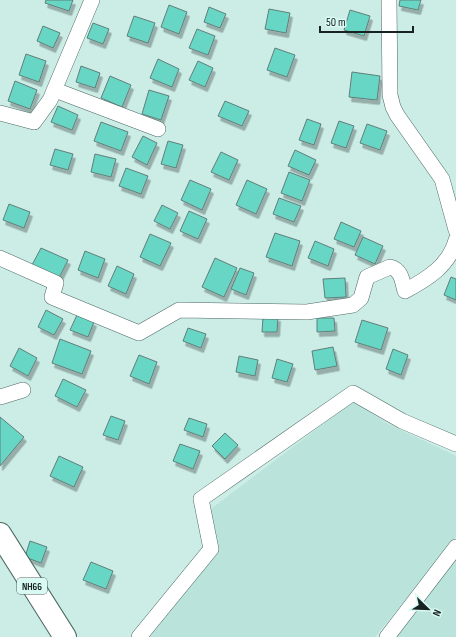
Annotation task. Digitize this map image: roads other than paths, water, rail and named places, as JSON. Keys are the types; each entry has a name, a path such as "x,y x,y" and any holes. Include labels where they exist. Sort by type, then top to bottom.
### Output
{"highway":[{"name":"NH66","path":"0,534 65,637"}],"street":[{"path":"0,113 34,122 50,100 92,0"},
{"path":"389,0 390,95 393,107 442,179 456,230"},
{"path":"54,90 158,129"},
{"path":"0,258 56,283 52,297 139,333 179,310 307,312 353,305 361,298 367,277 390,267 395,268 400,272 405,291 430,277 446,261 454,249 456,240"},
{"path":"0,397 23,390"},
{"path":"139,637 211,549 201,499 353,393 402,421 456,444"},
{"path":"387,637 456,547"}]}
